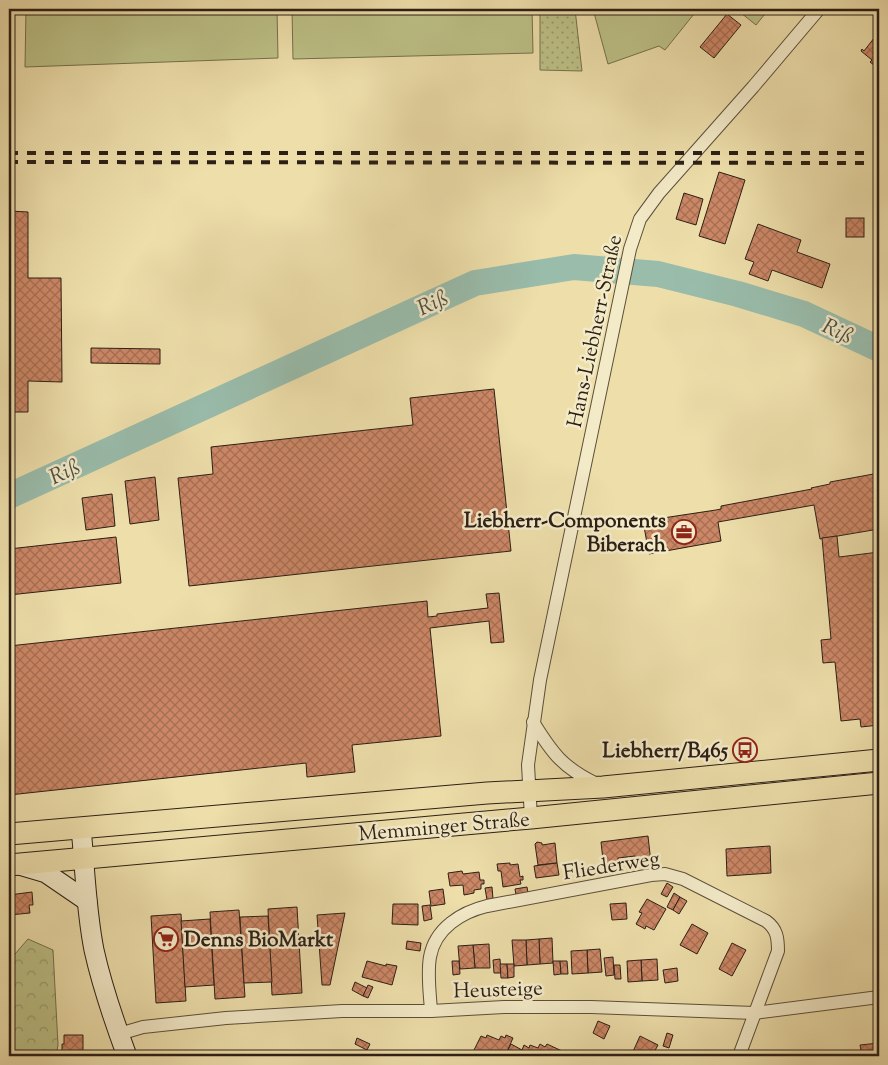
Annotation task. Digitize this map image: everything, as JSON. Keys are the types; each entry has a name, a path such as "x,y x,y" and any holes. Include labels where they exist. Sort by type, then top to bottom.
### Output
{"main road":[{"name":"Memminger Straße","path":"9,834 487,793 604,787 879,760"},
{"name":"Memminger Straße","path":"12,864 531,818 879,783"}],"street":[{"name":"Hans-Liebherr-Straße","path":"531,818 528,765 540,680 630,249 640,219 659,193 748,94 819,9"},
{"path":"533,722 552,751 568,768 604,787"},
{"path":"81,828 87,901 94,948 102,983 127,1056"},
{"path":"12,864 46,873 87,901"},
{"name":"Fliederweg","path":"431,1011 429,986 430,956 440,934 462,914 487,906 665,874 683,879 766,920 774,927 778,939 775,964 754,1013"},
{"name":"Heusteige","path":"119,1034 143,1027 226,1018 342,1012 431,1011 504,1007 581,1007 754,1013 879,997"},
{"path":"739,1056 754,1013"}],"green space":[{"path":"26,9 277,9 278,58 25,67"},
{"path":"292,9 532,9 533,53 293,59"},
{"path":"540,9 575,9 582,71 540,70"},
{"path":"593,9 698,9 665,50 659,46 608,64"},
{"path":"736,9 769,9 756,25"},
{"path":"28,939 53,950 58,1045 56,1056 9,1056 9,961"}],"building":[{"path":"727,14 741,25 714,58 700,47"},
{"path":"878,30 879,69 861,51 862,49 864,51 878,33"},
{"path":"719,172 745,180 725,244 699,236"},
{"path":"684,193 703,199 696,225 676,219"},
{"path":"9,211 28,212 28,278 61,278 62,382 28,381 28,412 9,412"},
{"path":"846,218 864,218 864,237 846,237"},
{"path":"758,224 801,240 797,252 830,264 822,288 772,270 768,281 749,274 754,262 745,259"},
{"path":"91,348 160,349 160,364 91,363"},
{"path":"494,389 511,551 189,586 178,478 213,474 211,447 413,425 410,398"},
{"path":"879,473 879,529 820,539 814,505 718,522 721,541 649,554 643,521 721,509 721,506 812,489 830,484 830,482"},
{"path":"155,477 159,520 130,524 125,481"},
{"path":"112,494 115,526 86,530 82,498"},
{"path":"837,536 839,557 879,552 879,725 861,727 860,719 841,721 835,662 823,663 821,640 831,639 822,538"},
{"path":"116,537 121,583 9,595 9,549"},
{"path":"499,593 504,642 491,643 489,621 430,628 441,736 352,745 355,772 307,777 306,763 9,795 9,646 427,601 428,617 437,616 437,614 488,608 486,594"},
{"path":"648,836 651,863 636,865 635,856 618,858 619,867 604,869 601,842"},
{"path":"537,842 542,843 542,845 555,843 557,863 538,865 535,844"},
{"path":"770,846 771,873 727,876 726,849"},
{"path":"510,863 510,865 518,864 520,877 523,876 523,880 520,880 521,884 503,887 501,871 498,871 497,864"},
{"path":"557,863 559,875 536,878 534,866"},
{"path":"462,871 463,874 479,872 480,880 484,880 484,884 481,884 481,889 464,895 463,885 450,886 448,873"},
{"path":"667,883 673,887 667,897 661,894"},
{"path":"492,887 493,899 487,900 485,888"},
{"path":"527,887 528,893 516,895 515,889"},
{"path":"443,889 445,904 431,906 429,891"},
{"path":"32,892 33,905 29,905 30,913 9,915 9,895"},
{"path":"674,893 680,897 673,910 667,907"},
{"path":"680,897 687,901 679,914 673,910"},
{"path":"647,899 666,909 654,930 646,926 645,929 636,924 642,913 639,912"},
{"path":"626,903 627,919 612,920 610,904"},
{"path":"393,904 418,904 418,925 392,924"},
{"path":"430,905 432,919 424,921 422,906"},
{"path":"297,907 302,993 272,995 268,909"},
{"path":"239,910 245,997 215,999 210,912"},
{"path":"345,913 330,985 322,985 317,915"},
{"path":"181,914 186,1001 156,1003 151,916"},
{"path":"268,916 272,982 244,983 240,917"},
{"path":"210,919 214,985 185,987 181,921"},
{"path":"692,924 708,933 697,954 680,945"},
{"path":"552,938 553,963 540,964 539,939"},
{"path":"539,939 540,964 527,965 526,940"},
{"path":"512,940 526,940 527,965 514,966"},
{"path":"407,941 421,943 420,951 406,949"},
{"path":"732,943 746,950 732,976 719,969"},
{"path":"489,944 490,968 475,968 473,945"},
{"path":"473,945 475,968 460,969 458,946"},
{"path":"600,949 602,972 588,973 587,950"},
{"path":"587,950 588,973 572,974 571,951"},
{"path":"613,957 614,975 606,976 604,958"},
{"path":"500,959 501,973 494,973 493,960"},
{"path":"657,959 658,980 642,981 641,960"},
{"path":"641,960 642,981 628,982 627,961"},
{"path":"367,961 386,966 386,964 397,966 392,985 362,977"},
{"path":"452,961 459,961 460,974 453,975"},
{"path":"553,961 560,961 561,974 554,975"},
{"path":"560,961 567,961 568,974 561,974"},
{"path":"500,964 507,964 508,978 501,978"},
{"path":"507,964 514,964 514,977 508,978"},
{"path":"614,965 620,965 621,979 615,979"},
{"path":"677,968 678,981 665,983 663,970"},
{"path":"355,982 367,988 363,996 352,990"},
{"path":"368,985 373,987 368,998 363,996"},
{"path":"598,1021 610,1026 604,1039 593,1033"},
{"path":"667,1033 673,1035 669,1048 663,1046"},
{"path":"64,1035 83,1035 83,1056 62,1056"},
{"path":"487,1035 499,1040 501,1036 505,1038 506,1035 513,1038 505,1056 471,1056 481,1036 486,1038"},
{"path":"640,1036 658,1045 652,1056 631,1056"},
{"path":"357,1038 370,1044 367,1050 355,1044"},
{"path":"879,1043 879,1056 862,1056 860,1045"},
{"path":"511,1044 522,1050 524,1045 529,1048 530,1045 538,1048 540,1044 545,1047 547,1044 562,1051 559,1056 505,1056"}],"waterway":[{"name":"Riß","path":"9,496 475,283 574,267 658,274 738,294 804,314 879,349"}],"railway":[{"path":"9,153 879,153"},
{"path":"9,162 879,163"}],"place":[{"name":"Liebherr-Components Biberach","path":"684,532"},
{"name":"Liebherr/B465","path":"745,750"},
{"name":"Denns BioMarkt","path":"166,939"}]}
